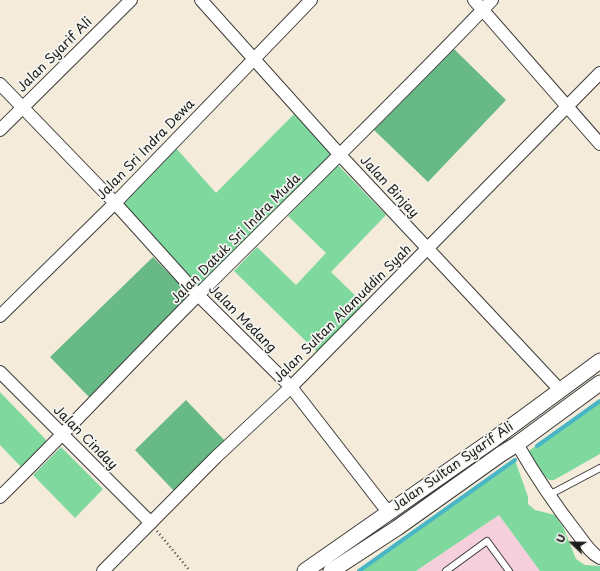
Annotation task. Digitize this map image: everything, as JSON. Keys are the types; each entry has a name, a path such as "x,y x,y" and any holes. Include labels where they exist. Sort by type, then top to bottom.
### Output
{"street":[{"name":"Jalan Syarif Ali","path":"0,130 131,0"},
{"name":"Jalan Binjay","path":"201,0 340,155 560,390"},
{"name":"Jalan Sri Indra Dewa","path":"0,316 115,203 311,0"},
{"path":"474,0 566,107 600,144"},
{"name":"Jalan Datuk Sri Indra Muda","path":"0,497 62,436 198,295 340,155 492,0"},
{"name":"Jalan Sultan Alamuddin Syah","path":"103,571 216,457 291,387 600,74"},
{"name":"Jalan Medang","path":"0,84 115,203 198,295 291,387 388,512"},
{"name":"Jalan Sultan Syarif Ali","path":"304,571 494,440 600,361"},
{"name":"Jalan Cinday","path":"0,372 150,523"},
{"name":"Jalan Sultan Syarif Ali","path":"331,571 397,528 517,444 600,383"},
{"path":"494,440 501,454"},
{"path":"517,444 538,480 591,551 600,558"}],"lane":[{"path":"549,495 600,468"},
{"path":"446,571 488,541 509,571"}],"path":[{"path":"150,523 190,571"}],"shaded area":[{"path":"499,515 540,571 416,571"}],"green space":[{"path":"454,49 506,100 428,182 374,130"},
{"path":"294,114 332,155 198,288 122,203 176,148 216,193"},
{"path":"338,165 386,215 331,272 364,304 317,352 234,271 257,247 296,285 326,253 288,216"},
{"path":"153,257 194,299 91,399 50,357"},
{"path":"0,392 49,443 23,469 0,445"},
{"path":"186,400 226,442 175,492 135,450"},
{"path":"600,401 600,454 554,480 549,480 538,469 527,452"},
{"path":"61,447 103,489 75,518 33,475"},
{"path":"515,460 528,497 528,504 535,510 555,515 563,527 576,559 585,565 600,566 600,571 540,571 499,515 416,571 358,571"}],"waterway":[{"path":"537,446 600,401"},
{"path":"359,571 515,460"}]}
